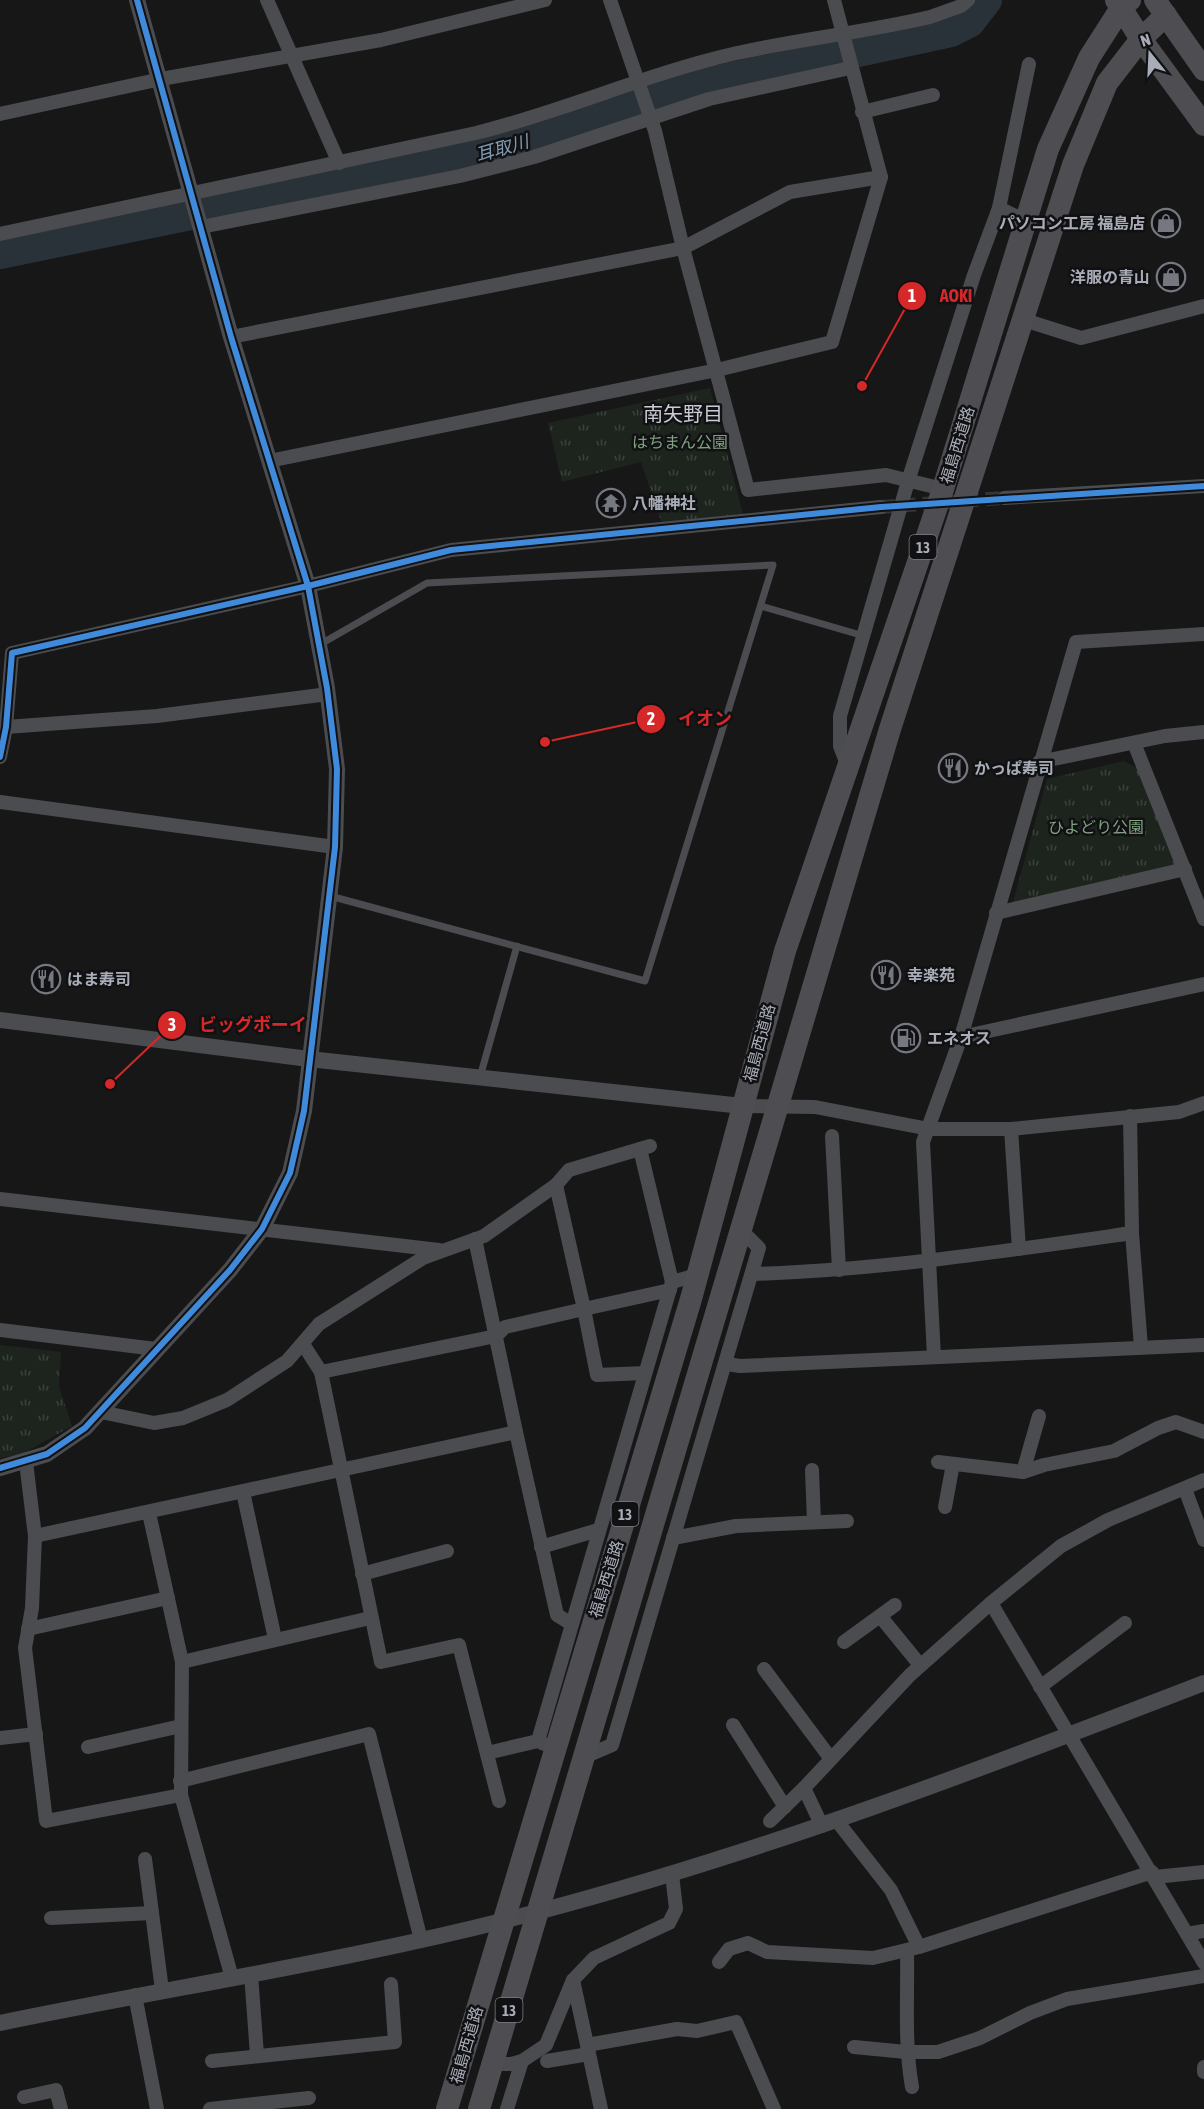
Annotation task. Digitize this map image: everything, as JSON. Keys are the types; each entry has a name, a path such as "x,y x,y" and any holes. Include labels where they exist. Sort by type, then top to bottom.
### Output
{"highway":[{"name":"13","path":"1122,3 1141,39 1204,125"},
{"name":"福島西道路","path":"447,2109 503,1921 546,1745 697,1275 785,951 943,489 1048,149 1089,58 1122,3"},
{"name":"13","path":"1160,8 1204,70"},
{"name":"福島西道路","path":"479,2109 776,1105 890,729 1077,154 1107,83 1141,39 1160,8"}],"street":[{"path":"0,1468 26,1462 68,1441 101,1412 230,1270 262,1229 290,1173 304,1112 335,847 337,769 328,694 308,586 231,337 161,79 137,0"},
{"path":"267,0 339,163"},
{"path":"0,114 161,79 291,54 381,40 545,0"},
{"path":"610,0 651,115 683,248 748,490 886,475 909,478 943,489"},
{"path":"269,461 717,370 832,342 881,177 849,65 834,0"},
{"path":"0,234 193,199 536,118 737,53 843,38 947,12 968,0"},
{"path":"848,767 840,746 840,716 909,478 974,275 999,208 1029,64"},
{"path":"200,224 460,176 534,157 651,115 849,65"},
{"path":"862,112 933,95"},
{"path":"231,337 683,248 790,192 881,177"},
{"path":"999,208 1026,221"},
{"path":"1024,320 1081,338 1204,306"},
{"path":"1004,498 1204,486"},
{"path":"0,758 6,727 12,652 308,586 451,550 881,507"},
{"path":"934,1357 922,1142 929,1129 961,1037 1039,762 1076,642 1204,633"},
{"path":"6,727 157,716 328,694"},
{"path":"1039,762 1204,732"},
{"path":"1134,743 1204,919"},
{"path":"0,802 335,847"},
{"path":"996,914 1185,869"},
{"path":"961,1037 1204,984"},
{"path":"0,1020 309,1059 742,1106 815,1107 929,1129 1011,1129 1179,1112 1204,1103"},
{"path":"1130,1116 1132,1233 1141,1347"},
{"path":"1011,1129 1019,1249"},
{"path":"831,1136 839,1270"},
{"path":"101,1412 154,1422 183,1418 227,1400 287,1361 319,1324 423,1258 484,1236 556,1185 569,1170 645,1147 671,1286 570,1623 546,1745 487,1753"},
{"path":"556,1185 597,1375 645,1373"},
{"path":"0,1198 441,1250"},
{"path":"584,1757 612,1745 727,1364 759,1248 740,1229"},
{"path":"752,1274 839,1270 929,1261 1132,1233"},
{"path":"475,1239 556,1615 570,1623"},
{"path":"321,1372 496,1336 504,1327 671,1286 697,1275"},
{"path":"0,1330 156,1349"},
{"path":"303,1344 321,1372 370,1618 381,1662 459,1644 499,1801"},
{"path":"727,1364 740,1366 1204,1345"},
{"path":"1023,1472 1039,1416"},
{"path":"938,1462 1023,1472 1044,1465 1114,1451 1158,1428 1176,1422 1204,1432"},
{"path":"35,1536 516,1432"},
{"path":"26,1462 35,1536 32,1608 25,1648 46,1821 181,1788 369,1734 421,1940"},
{"path":"945,1507 953,1464"},
{"path":"812,1470 814,1522"},
{"path":"770,1821 920,1665 990,1603 1061,1546 1086,1530 1204,1480"},
{"path":"1185,1489 1204,1540"},
{"path":"243,1492 275,1639"},
{"path":"149,1513 182,1662 181,1788 232,1978"},
{"path":"673,1538 736,1526 847,1521"},
{"path":"541,1547 598,1530"},
{"path":"362,1574 447,1551"},
{"path":"28,1629 168,1598"},
{"path":"990,1603 1204,1963"},
{"path":"844,1642 895,1605"},
{"path":"880,1616 920,1665"},
{"path":"182,1662 370,1618"},
{"path":"1040,1687 1125,1623"},
{"path":"764,1669 831,1759"},
{"path":"0,2023 421,1940 539,1912 672,1874 830,1824 1204,1683"},
{"path":"734,1725 785,1807"},
{"path":"88,1747 181,1726"},
{"path":"0,1738 36,1734"},
{"path":"804,1788 830,1824 891,1890 913,1948 906,2052 912,2086"},
{"path":"145,1859 162,1990"},
{"path":"719,1962 729,1949 748,1943 767,1952 831,1958 873,1958 913,1948 1153,1874 1204,1872"},
{"path":"493,2064 511,2064 522,2061 546,2045 573,1980 594,1958 669,1923 676,1910 672,1874"},
{"path":"51,1918 152,1913"},
{"path":"1187,1934 1204,1931"},
{"path":"251,1974 257,2055"},
{"path":"855,2047 906,2052 938,2052 960,2046 1030,2013 1067,1999 1204,1976"},
{"path":"573,1980 602,2109"},
{"path":"212,2061 396,2042 391,1984"},
{"path":"135,1995 157,2109"},
{"path":"547,2061 676,2029 697,2031 736,2022 774,2109"},
{"path":"507,2109 522,2061"},
{"path":"1204,2067 1204,2072"},
{"path":"24,2097 56,2090 61,2109"},
{"path":"210,2109 309,2098"}],"lane":[{"path":"319,645 427,584 773,565 645,981 330,896"},
{"path":"761,606 864,636"},
{"path":"480,1077 517,946"}],"green space":[{"name":"はちまん公園","path":"710,388 743,514 662,524 641,462 562,482 548,423"},
{"name":"ひよどり公園","path":"1124,761 1139,769 1178,867 1012,906 1047,779"},
{"path":"0,1345 61,1352 59,1387 72,1426 20,1455 0,1458"}],"waterway":[{"name":"耳取川","path":"0,253 490,153 704,84 951,31 969,22 986,0"}],"tunnel":[{"path":"881,507 1004,498"}],"cycle path":[{"path":"0,1468 47,1454 85,1428 230,1270 262,1229 290,1173 304,1111 335,847 337,769 327,688 308,586 231,337 137,0"},
{"path":"0,757 6,727 12,653 308,586 451,550 881,507 1204,486"}],"place":[{"name":"パソコン工房 福島店","path":"1166,223"},
{"name":"洋服の青山","path":"1171,277"},
{"name":"AOKI","path":"862,386"},
{"name":"八幡神社","path":"611,503"},
{"name":"イオン","path":"545,742"},
{"name":"かっぱ寿司","path":"953,768"},
{"name":"幸楽苑","path":"886,975"},
{"name":"はま寿司","path":"46,979"},
{"name":"エネオス","path":"906,1038"},
{"name":"ビッグボーイ","path":"110,1084"}],"district":[{"name":"南矢野目","path":"683,413"}]}
